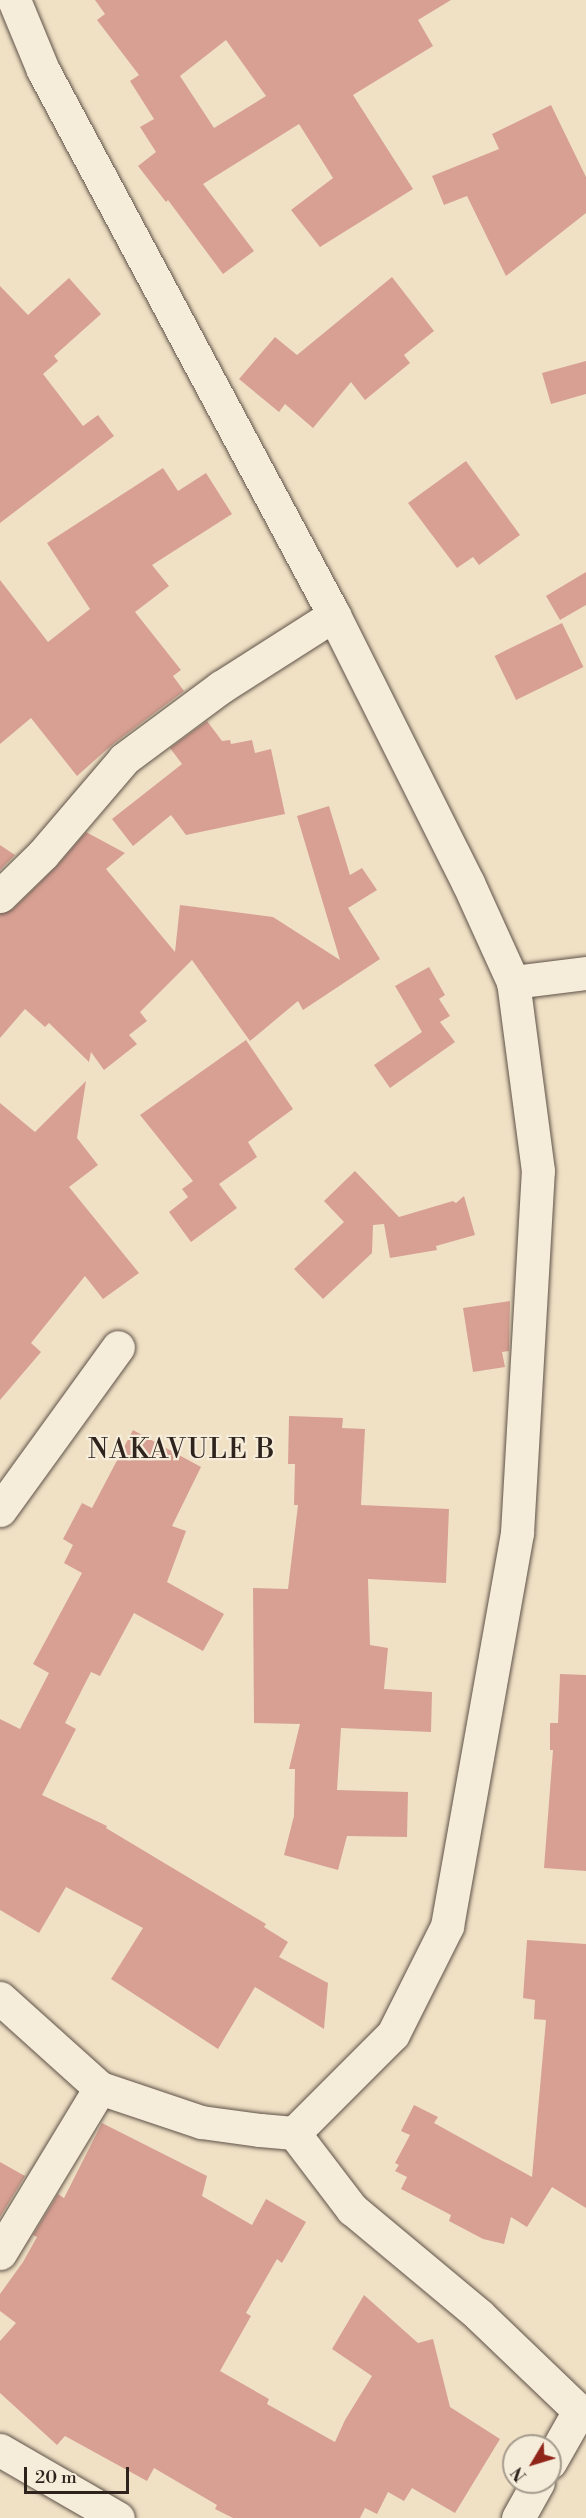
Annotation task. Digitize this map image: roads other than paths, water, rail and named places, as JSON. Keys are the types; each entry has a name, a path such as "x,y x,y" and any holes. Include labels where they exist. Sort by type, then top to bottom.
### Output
{"street":[{"path":"14,0 43,70 334,615 468,883 513,982 538,1171 517,1533 447,1926 393,2034 294,2133"},
{"path":"0,896 43,854 124,759 221,687 334,615"},
{"path":"513,982 586,973"},
{"path":"0,1510 118,1347"},
{"path":"0,1998 100,2088 201,2122 294,2133 352,2209 479,2315 583,2407 562,2442"},
{"path":"0,2253 100,2088"},
{"path":"0,2450 118,2518"},
{"path":"518,2518 531,2494"}],"district":[{"name":"NAKAVULE B","path":"182,1451"}]}
